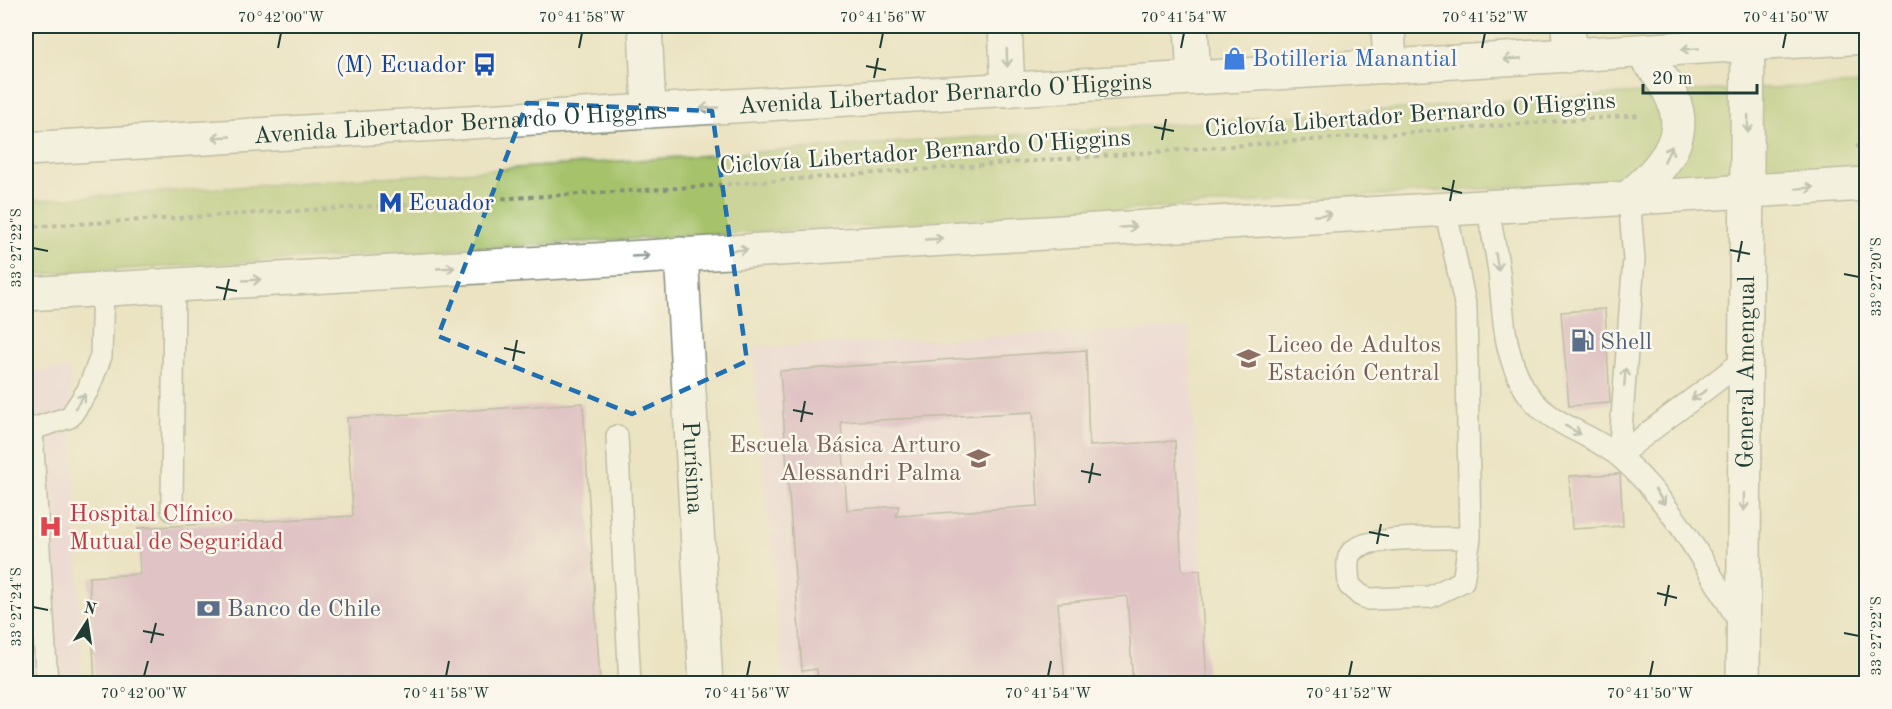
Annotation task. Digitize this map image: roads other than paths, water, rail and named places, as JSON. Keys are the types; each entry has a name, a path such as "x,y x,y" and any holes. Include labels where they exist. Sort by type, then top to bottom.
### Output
{"main road":[{"path":"645,26 649,111"},
{"path":"1005,26 1008,90"},
{"path":"1191,26 1194,78"},
{"path":"1388,26 1390,67"},
{"name":"Avenida Libertador Bernardo O'Higgins","path":"26,149 1390,67 1569,40 1641,52 1748,35 1866,38"},
{"name":"General Amengual","path":"1743,684 1748,35"},
{"path":"1629,197 1655,173 1669,154 1676,134 1677,112 1671,90 1641,52"},
{"path":"26,294 1445,207 1866,184"},
{"name":"Purísima","path":"681,254 706,684"}],"lane":[{"path":"1619,456 1634,259 1629,197"},
{"path":"1487,205 1499,271 1508,352 1525,389 1551,418 1619,456 1654,489 1710,572 1743,630"},
{"path":"1445,207 1466,309 1470,538 1462,581 1448,591 1431,597 1369,599 1360,595 1349,585 1348,557 1356,546 1374,541 1470,538"},
{"path":"172,510 174,284"},
{"path":"47,684 29,431 69,417 88,390 101,356 103,289"},
{"path":"1619,456 1676,409 1706,391 1745,359"},
{"path":"617,436 630,684"}],"place":[{"name":"Botilleria Manantial","path":"1234,58"},
{"name":"(M) Ecuador","path":"484,64"},
{"name":"Ecuador","path":"390,202"},
{"name":"Shell","path":"1582,341"},
{"name":"Liceo de Adultos Estación Central","path":"1249,358"},
{"name":"Escuela Básica Arturo Alessandri Palma","path":"979,458"},
{"name":"Hospital Clínico Mutual de Seguridad","path":"51,527"},
{"name":"Banco de Chile","path":"209,608"}]}
